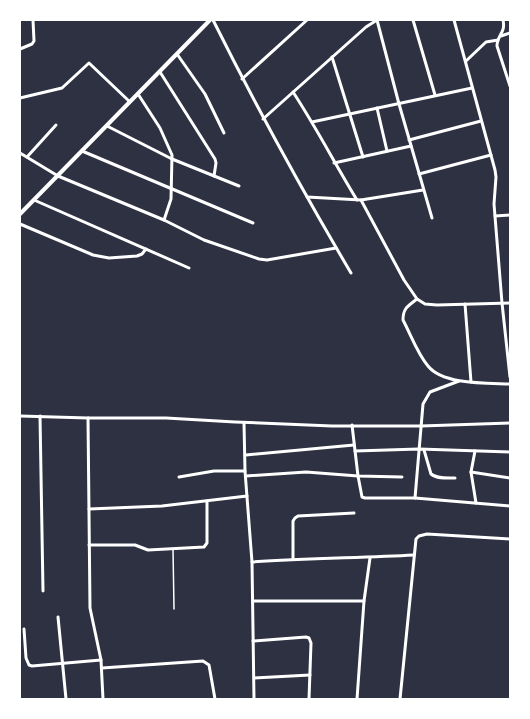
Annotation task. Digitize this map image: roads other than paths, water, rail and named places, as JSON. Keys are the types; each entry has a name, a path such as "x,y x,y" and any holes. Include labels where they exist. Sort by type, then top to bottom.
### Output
{"main road":[{"path":"20,214 211,20"}],"street":[{"path":"20,48 32,44 34,41 33,20"},
{"path":"211,20 263,119 351,273"},
{"path":"242,79 308,20"},
{"path":"263,119 366,27 377,20 399,104 432,218"},
{"path":"413,20 435,95"},
{"path":"454,20 496,177 494,199 495,216 510,377"},
{"path":"503,20 504,29 498,40 498,50 510,86"},
{"path":"501,36 510,33"},
{"path":"466,61 489,40 498,40"},
{"path":"177,54 205,94 224,133"},
{"path":"332,57 363,157"},
{"path":"20,98 62,88 89,63 130,102"},
{"path":"160,72 215,159 216,163 214,176"},
{"path":"312,122 472,88"},
{"path":"293,92 357,200"},
{"path":"138,94 160,128 171,152 171,190 169,207 164,220"},
{"path":"377,108 387,151"},
{"path":"409,140 481,121"},
{"path":"28,158 56,125"},
{"path":"107,126 172,159 239,186"},
{"path":"334,163 411,146"},
{"path":"82,151 171,190 253,223"},
{"path":"20,153 58,176 164,220 204,240 263,260 336,248"},
{"path":"419,174 491,155"},
{"path":"307,197 362,200 423,190"},
{"path":"34,200 189,268"},
{"path":"362,200 404,280 417,299 426,304 437,305 510,303"},
{"path":"495,216 510,215"},
{"path":"20,224 97,256 109,258 137,256 142,254 146,249"},
{"path":"417,299 408,306 403,313 403,320 424,360 433,371 440,375 471,382 510,384"},
{"path":"465,304 471,382"},
{"path":"415,498 423,404 430,392 461,380"},
{"path":"20,416 166,418 244,423 332,426 421,426 510,423"},
{"path":"40,416 43,591"},
{"path":"88,418 90,613 101,660 103,699"},
{"path":"244,423 246,455 245,471 252,562 254,699"},
{"path":"352,425 362,497 415,498 510,506"},
{"path":"246,455 354,445"},
{"path":"355,451 424,450 510,452"},
{"path":"424,450 431,474 433,476 455,478"},
{"path":"475,452 471,472 476,503"},
{"path":"179,477 214,471 245,471"},
{"path":"246,476 306,472 358,476 402,477"},
{"path":"471,472 510,478"},
{"path":"89,509 162,506 247,496"},
{"path":"89,545 135,545 148,550 201,548 206,546 207,500"},
{"path":"293,559 293,521 295,518 298,516 354,513"},
{"path":"406,699 400,699 416,539 423,535 510,539"},
{"path":"252,562 293,559 370,558 414,555"},
{"path":"357,699 364,601 370,558"},
{"path":"253,601 364,601"},
{"path":"58,617 66,699"},
{"path":"24,629 26,658 28,665 62,664 101,660"},
{"path":"253,641 308,638 311,644 309,699"},
{"path":"102,668 203,661 209,665 215,699"},
{"path":"254,678 310,675"}],"lane":[{"path":"173,549 174,608"}]}
